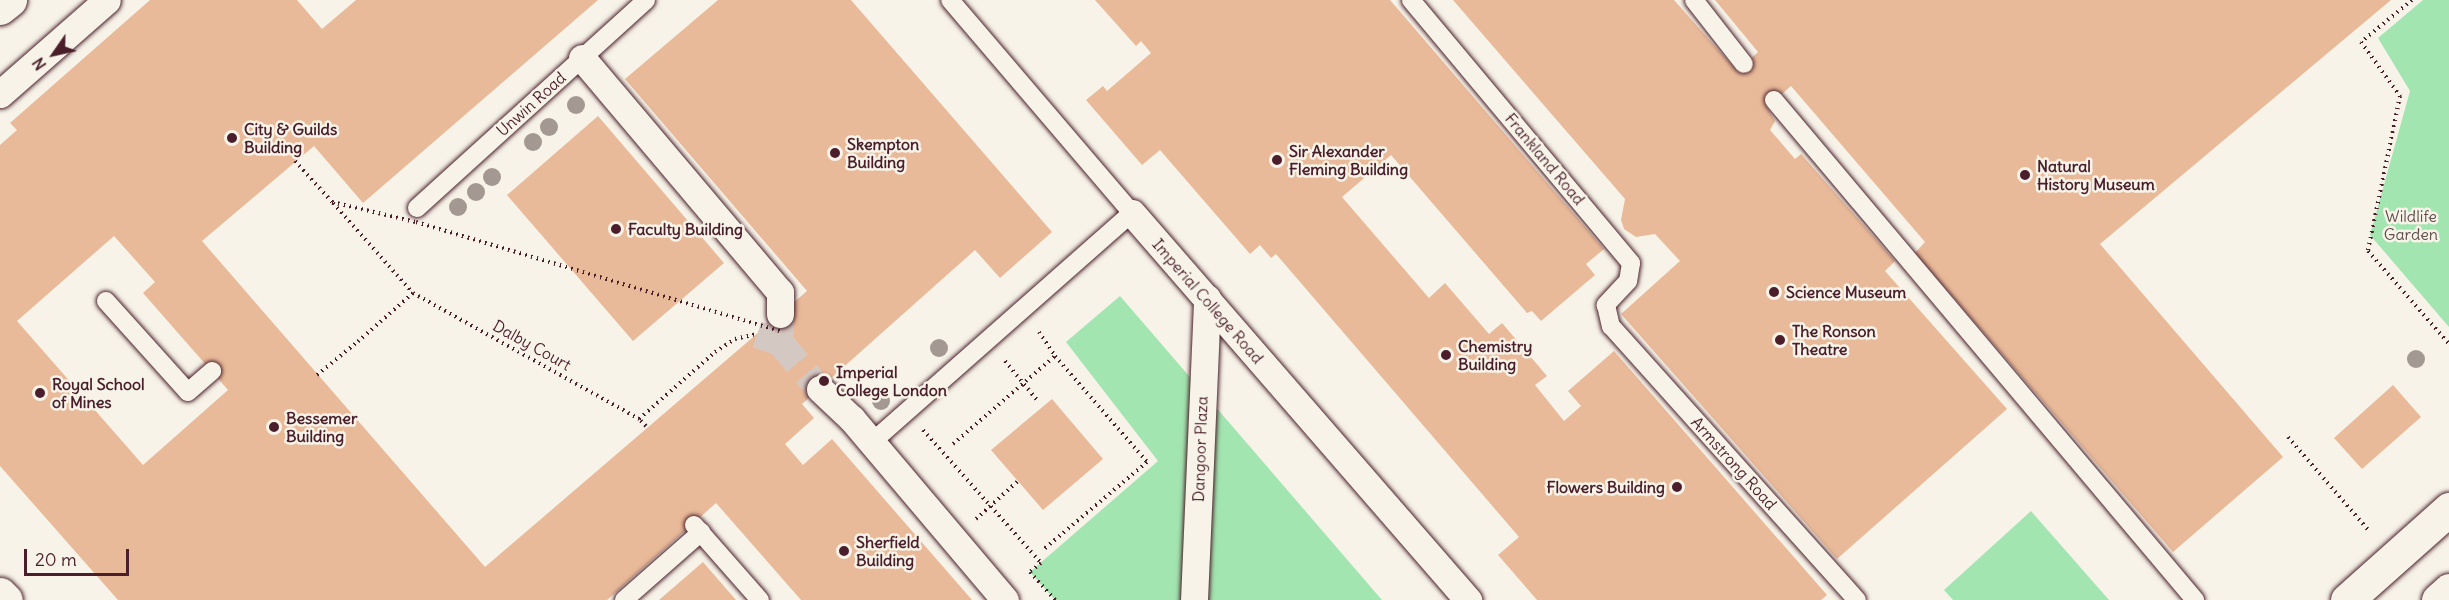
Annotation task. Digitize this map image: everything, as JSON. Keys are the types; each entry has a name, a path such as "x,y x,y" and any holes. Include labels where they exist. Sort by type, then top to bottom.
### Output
{"street":[{"path":"0,8 10,0"},
{"path":"0,94 107,0"},
{"path":"582,58 780,292 780,322"},
{"name":"Imperial College Road","path":"1132,213 1468,600"},
{"name":"Dangoor Plaza","path":"1194,600 1207,298"},
{"path":"820,388 852,419 871,443 965,528 1005,600"},
{"path":"2347,600 2449,509"},
{"path":"2438,600 2449,590"},
{"path":"0,594 6,600"}],"lane":[{"name":"Unwin Road","path":"416,215 646,0"},
{"name":"Imperial College Road","path":"950,0 1132,213"},
{"name":"Frankland Road","path":"1411,0 1631,263 1628,281 1606,306 1611,326"},
{"path":"1694,0 1744,64"},
{"path":"1774,100 2195,600"},
{"path":"871,443 1132,213"},
{"path":"106,301 188,392 212,371"},
{"name":"Armstrong Road","path":"1611,326 1857,600"},
{"path":"624,600 697,528 760,600"}],"path":[{"path":"2412,0 2361,42 2400,96 2368,251 2449,344"},
{"path":"2384,139 2390,141"},
{"name":"Dalby Court","path":"296,160 413,293 639,419 646,426"},
{"path":"332,202 416,215 780,322"},
{"path":"317,375 413,293"},
{"path":"639,419 715,352 735,339 757,334"},
{"path":"988,340 1037,399"},
{"path":"953,444 1055,356 1147,462 1044,549"},
{"path":"908,412 989,507 1041,563 1030,572 1055,600"},
{"path":"2288,437 2394,558"},
{"path":"965,528 1018,481"}],"green space":[{"name":"Wildlife Garden","path":"2423,0 2449,0 2449,327 2370,235 2410,91 2378,38"},
{"path":"1120,296 1382,600 1055,600 1030,572 1158,461 1066,342"},
{"path":"2031,511 2109,600 1953,600 1944,590"}],"building":[{"path":"150,0 297,0 322,29 356,0 598,0 363,203 314,146 202,241 485,567 807,291 625,79 718,0 851,0 1052,232 1000,278 975,250 802,404 814,418 785,444 803,465 832,439 972,600 801,600 716,503 607,600 118,600 0,466 0,145 17,130 10,123","holes":["114,236 155,282 143,293 228,390 143,465 17,321"]},
{"path":"1095,0 1390,0 1604,249 1586,264 1595,275 1541,321 1532,311 1527,313 1391,155 1342,197 1429,298 1445,283 1489,334 1502,323 1547,376 1535,385 1564,421 1581,406 1568,391 1614,351 1827,595 1821,600 1537,600 1498,555 1519,537 1276,254 1271,258 1260,245 1250,254 1160,150 1142,165 1086,100 1103,86 1107,91 1151,53 1141,41 1136,46"},
{"path":"1453,0 1674,0 1737,71 1758,52 1715,0 2391,0 2100,244 2283,457 2173,552 1915,253 1925,242 1791,86 1767,107 1775,121 1770,130 1795,159 1801,154 1895,261 1885,271 2007,409 1837,559 1621,314 1680,261 1655,234 1636,237 1624,229 1621,220 1625,199"},
{"name":"Faculty Building","path":"598,116 724,263 633,341 507,195"},
{"path":"2393,385 2421,417 2362,469 2334,438"},
{"path":"1052,399 1103,459 1043,510 991,450"},
{"path":"703,562 736,600 659,600"}],"tunnel":[{"path":"780,314 780,342 820,389"},
{"path":"757,334 780,342"}],"place":[{"name":"City & Guilds Building","path":"232,138"},
{"name":"Skempton Building","path":"835,153"},
{"name":"Sir Alexander Fleming Building","path":"1277,160"},
{"name":"Natural History Museum","path":"2025,175"},
{"name":"Faculty Building","path":"616,229"},
{"name":"Science Museum","path":"1774,292"},
{"name":"The Ronson Theatre","path":"1780,340"},
{"name":"Chemistry Building","path":"1446,355"},
{"name":"Imperial College London","path":"824,381"},
{"name":"Royal School of Mines","path":"40,393"},
{"name":"Bessemer Building","path":"274,427"},
{"name":"Flowers Building","path":"1677,487"},
{"name":"Sherfield Building","path":"844,551"}]}
